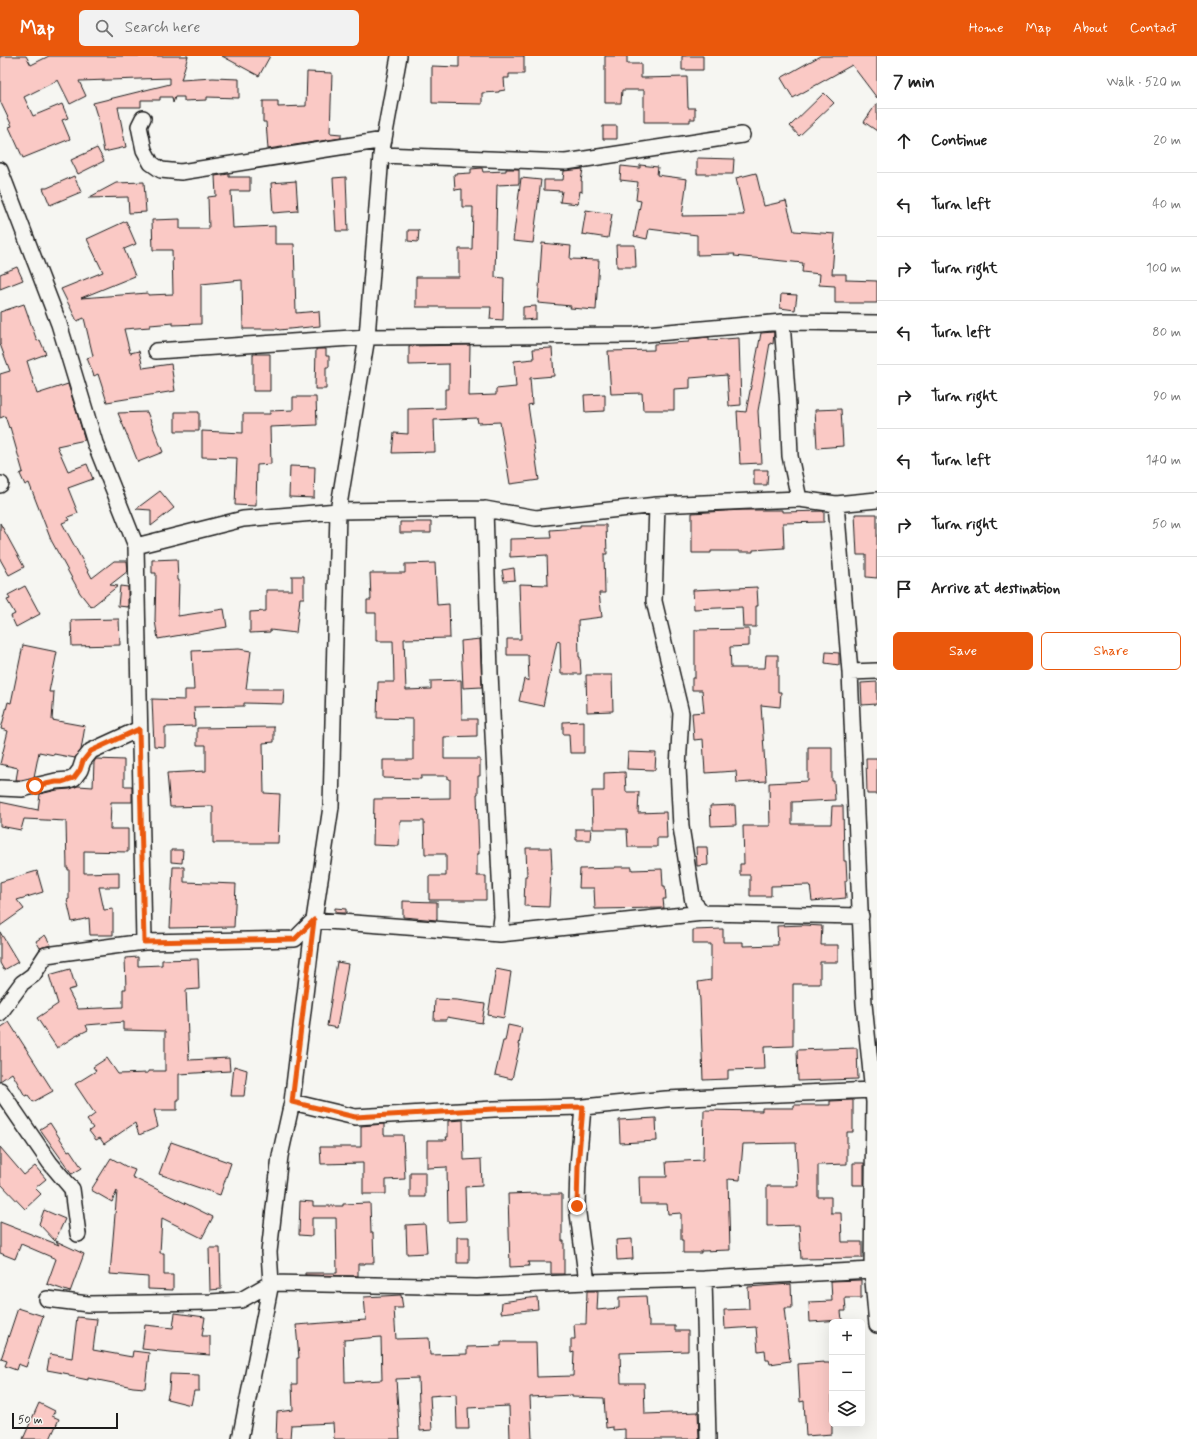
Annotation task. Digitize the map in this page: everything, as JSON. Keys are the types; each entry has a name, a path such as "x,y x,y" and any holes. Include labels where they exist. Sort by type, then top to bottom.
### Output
{"street":[{"path":"240,1439 271,1283 269,1252 280,1156 292,1102 314,920 331,807 338,511 367,337 383,148 400,56"},
{"path":"143,118 139,126 144,150 151,163 161,170 181,172 383,148 566,162 742,135"},
{"path":"0,170 59,324 95,443 136,546 144,942"},
{"path":"782,322 790,456 799,499"},
{"path":"156,351 367,337 634,335 782,322 877,324"},
{"path":"136,546 243,519 338,511 485,509 536,518 657,505 799,499 836,504 877,500"},
{"path":"836,504 850,672 861,916 871,1003 874,1102 872,1270 877,1325"},
{"path":"657,505 654,601 681,713 678,768 681,827 694,902 703,913"},
{"path":"485,509 490,673 502,917 500,934"},
{"path":"850,672 877,671"},
{"path":"0,788 22,789 62,782 74,778 80,770 83,761 91,751 139,729"},
{"path":"0,1013 22,983 33,975 46,955 144,942 295,939 314,920 500,934 703,913 861,916"},
{"path":"0,1090 50,1163 72,1189 78,1234"},
{"path":"292,1102 355,1117 494,1109 583,1107 666,1099 873,1090"},
{"path":"583,1107 578,1166 577,1206 587,1282"},
{"path":"47,1299 88,1304 241,1300 271,1283 477,1287 704,1279 872,1270"},
{"path":"704,1279 708,1439"}],"building":[{"path":"0,56 26,56 31,65 49,56 188,56 181,80 213,78 239,79 239,98 207,97 207,100 184,101 184,97 175,97 173,103 172,97 160,97 160,100 141,100 141,107 118,107 126,147 104,152 98,119 93,103 170,84 170,78 79,81 86,96 70,104 58,80 24,97 33,116 62,104 68,118 62,120 70,139 23,158 9,127 12,126 0,101"},
{"path":"222,56 270,56 259,76"},
{"path":"459,56 524,56 524,74 509,74 509,78 504,78 505,90 499,92 482,93 482,104 432,103 432,66 459,67"},
{"path":"605,56 627,56 627,64 641,64 641,78 687,77 688,108 695,108 695,119 690,119 690,122 644,122 644,90 622,90 621,103 605,103"},
{"path":"682,56 703,56 703,70 682,70"},
{"path":"820,56 877,56 877,98 852,65 793,98 781,78"},
{"path":"307,72 332,73 330,133 341,134 341,138 268,149 266,122 263,122 263,101 278,101 278,107 306,106"},
{"path":"824,93 834,103 799,136 790,126"},
{"path":"877,103 877,131 864,122"},
{"path":"603,126 617,126 617,139 603,139"},
{"path":"97,148 104,161 78,174 71,160"},
{"path":"697,158 734,159 733,174 697,174"},
{"path":"640,165 658,167 657,175 687,179 682,216 744,215 736,178 756,173 764,206 786,201 794,231 835,234 832,274 846,274 846,280 877,281 877,303 835,303 835,286 819,285 820,274 802,272 803,263 734,256 735,254 697,255 697,235 649,229 647,239 634,236 641,201 636,200 638,182 620,180 621,166 640,168"},
{"path":"482,168 483,172 519,169 519,184 497,185 495,277 504,278 503,320 490,319 491,307 416,307 416,277 459,277 459,249 472,249 473,207 462,207 462,189 455,190 454,174 471,173 471,169"},
{"path":"583,169 581,181 582,192 580,191 578,204 560,202 562,191 544,190 544,180 563,180 564,171"},
{"path":"229,174 229,177 250,177 250,191 231,191 233,228 275,226 275,244 294,244 296,313 319,311 320,326 279,330 243,329 242,280 201,284 201,324 173,325 173,323 124,329 130,353 139,351 143,368 171,364 175,391 107,402 98,374 94,376 87,358 93,356 84,318 77,321 61,289 103,272 87,239 126,221 136,244 124,249 135,276 81,298 148,293 148,295 173,294 172,250 153,250 152,220 180,219 180,229 209,229 208,197 216,196 215,176"},
{"path":"74,176 81,192 50,205 43,188 47,188"},
{"path":"346,177 348,231 336,231 333,178"},
{"path":"521,178 541,180 533,243 513,241"},
{"path":"296,181 298,211 273,213 271,183"},
{"path":"144,182 146,212 129,213 128,197 88,198 116,183"},
{"path":"586,210 612,214 608,238 582,234"},
{"path":"408,230 419,230 418,242 408,241"},
{"path":"542,243 571,246 570,259 599,260 596,310 538,303"},
{"path":"616,245 635,245 636,267 617,267"},
{"path":"17,267 23,280 0,289 0,274"},
{"path":"781,294 797,295 795,310 780,308"},
{"path":"24,304 37,341 40,340 46,354 27,361 37,394 68,384 85,440 57,446 68,471 87,464 93,479 68,488 78,513 68,517 70,520 62,523 92,578 114,561 127,561 128,571 110,585 118,586 91,607 80,593 51,540 29,483 25,485 20,474 23,472 10,427 9,428 5,416 0,418 0,374 10,371 0,344 0,312"},
{"path":"536,306 536,319 523,320 523,307"},
{"path":"774,332 773,344 770,343 758,411 762,463 740,464 737,411 746,412 761,333"},
{"path":"709,337 709,340 739,338 741,405 729,406 727,375 690,378 690,388 674,389 674,410 643,410 642,393 611,394 608,351 654,350 654,344 689,342 689,339"},
{"path":"470,345 469,396 496,395 496,389 516,387 514,361 534,359 533,349 552,348 554,376 530,378 532,404 528,405 539,480 510,484 500,422 478,423 477,418 434,420 435,452 392,453 394,433 408,434 408,409 445,408 445,389 449,389 449,364 409,365 409,346"},
{"path":"316,349 326,349 326,356 329,356 329,367 326,367 326,389 315,389"},
{"path":"253,354 270,354 270,391 253,391"},
{"path":"605,394 605,411 585,412 584,395"},
{"path":"293,397 316,397 317,425 270,427 271,464 257,465 256,506 235,505 237,458 202,457 202,431 243,433 243,414 270,414 270,411 293,410"},
{"path":"841,409 843,446 817,448 815,410"},
{"path":"147,412 163,452 138,462 118,413"},
{"path":"175,412 199,412 199,431 175,431"},
{"path":"290,466 315,467 314,498 289,497"},
{"path":"754,470 768,470 767,485 754,485"},
{"path":"160,491 174,508 151,526 151,510 136,509"},
{"path":"742,510 782,510 782,512 824,511 824,522 783,523 784,548 753,550 753,552 711,551 711,553 692,553 692,513"},
{"path":"855,514 877,514 877,578 866,577 866,555 857,555"},
{"path":"400,522 431,522 431,533 400,533"},
{"path":"0,523 24,567 9,575 0,559"},
{"path":"580,525 606,525 607,554 604,554 605,593 599,593 602,617 578,620 581,674 561,674 560,642 557,641 543,706 519,701 524,679 529,681 528,655 507,655 507,639 521,639 519,584 548,585 547,555 510,557 510,539 551,538 550,530 580,528"},
{"path":"177,559 179,580 178,616 224,609 227,627 158,639 155,621 156,573 152,573 152,560"},
{"path":"435,563 437,605 449,604 450,638 404,639 406,690 431,689 431,681 461,680 462,719 477,719 477,736 444,737 444,759 480,759 480,776 478,776 477,794 479,854 477,854 477,876 486,876 486,900 429,900 429,876 446,876 446,854 425,854 424,821 400,821 399,846 373,845 374,799 450,798 450,779 448,779 448,776 421,776 421,779 383,778 383,760 413,760 413,719 377,718 378,682 394,682 393,641 376,641 376,613 367,613 367,600 371,600 370,573 405,573 405,564"},
{"path":"514,568 515,580 504,581 502,570"},
{"path":"292,576 304,576 304,598 300,598 296,633 270,630 270,632 250,633 250,612 266,611 266,590 292,590"},
{"path":"25,586 40,614 16,627 11,616 15,614 7,600 10,599 8,595"},
{"path":"120,586 128,587 128,607 118,606"},
{"path":"757,587 758,606 756,606 756,627 743,627 742,607 694,609 693,590"},
{"path":"119,619 120,645 72,646 71,620"},
{"path":"749,629 749,646 730,647 731,668 765,668 766,655 778,655 778,692 781,692 780,707 761,705 766,781 737,783 736,771 705,773 703,739 694,740 692,713 704,712 702,690 692,690 692,678 695,678 695,630"},
{"path":"480,639 482,687 463,688 461,641"},
{"path":"23,645 57,652 49,692 54,692 52,720 85,726 81,750 75,758 39,752 34,777 16,780 18,768 0,764 8,731 1,729 8,702 11,703"},
{"path":"239,649 251,651 246,689 284,689 283,704 244,703 244,706 194,707 195,726 165,727 165,747 154,746 152,699 185,700 185,690 194,690 192,651"},
{"path":"826,652 839,653 839,665 825,663"},
{"path":"586,675 612,675 613,711 587,712"},
{"path":"877,682 877,704 862,705 861,683"},
{"path":"584,721 584,753 570,753 569,734 563,734 563,722"},
{"path":"274,727 274,742 263,743 264,793 280,794 278,843 213,843 213,806 170,807 167,773 206,771 206,745 197,745 197,728"},
{"path":"808,747 832,747 832,781 834,781 835,800 792,802 792,824 831,824 832,806 843,806 844,861 846,861 847,880 845,881 846,898 812,901 810,885 771,886 771,896 750,896 750,875 740,875 740,864 744,864 743,826 770,826 769,783 808,781"},
{"path":"628,752 656,753 655,770 627,769"},
{"path":"866,758 877,758 877,794 867,794"},
{"path":"96,759 124,760 124,786 132,786 132,802 111,802 110,829 128,829 128,852 84,851 84,873 119,872 119,887 99,887 104,910 113,909 113,935 90,935 89,918 72,922 67,900 69,899 69,869 67,869 66,821 24,819 21,830 0,826 0,802 38,810 40,794 70,789 78,786 93,787 94,762"},
{"path":"625,772 626,792 639,792 638,813 666,812 667,838 657,838 657,847 628,847 627,829 593,829 592,791 604,791 604,773"},
{"path":"735,805 736,825 711,826 710,806"},
{"path":"576,829 591,829 590,840 576,840"},
{"path":"696,847 707,847 708,865 697,866"},
{"path":"526,848 551,848 552,869 549,907 524,906 525,876 527,876"},
{"path":"171,850 183,850 182,863 171,862"},
{"path":"173,867 184,867 184,882 236,884 234,927 170,928"},
{"path":"632,867 632,870 662,869 663,886 665,886 666,899 663,899 664,908 595,909 594,888 579,888 580,869"},
{"path":"37,871 43,892 17,900 24,909 0,926 0,882"},
{"path":"403,901 437,902 437,920 403,917"},
{"path":"335,908 346,909 346,913 335,913"},
{"path":"777,926 822,926 821,945 838,945 838,962 820,962 820,984 793,984 793,1046 764,1047 765,1069 728,1070 728,1079 703,1080 698,982 711,980 711,944 693,944 693,930 723,929 723,942 743,942 743,946 778,945"},
{"path":"0,932 18,962 4,970 0,963"},
{"path":"45,935 51,945 40,948 36,941"},
{"path":"138,957 138,966 162,965 162,960 198,959 199,989 186,990 189,1060 229,1058 230,1071 179,1074 179,1100 177,1100 177,1110 154,1110 158,1127 139,1135 135,1123 104,1144 100,1138 96,1140 89,1131 93,1128 87,1120 95,1114 75,1084 96,1071 93,1067 107,1058 118,1074 165,1071 165,1031 123,1030 123,1022 86,1025 88,1030 57,1048 37,1018 58,1004 49,975 70,969 76,988 68,990 78,1009 123,1007 123,989 126,989 125,958"},
{"path":"337,962 348,964 337,1028 327,1026"},
{"path":"496,969 511,972 504,1018 488,1015"},
{"path":"435,999 485,1004 482,1023 447,1017 447,1020 434,1020"},
{"path":"9,1022 53,1091 33,1102 28,1095 25,1096 12,1073 0,1081 0,1028"},
{"path":"508,1025 522,1028 520,1045 512,1079 495,1075"},
{"path":"857,1048 858,1079 798,1081 797,1050"},
{"path":"234,1066 247,1070 244,1096 231,1096"},
{"path":"853,1100 853,1132 847,1132 847,1164 818,1165 818,1197 831,1197 831,1213 841,1213 842,1242 862,1242 862,1258 801,1259 799,1225 767,1226 767,1186 798,1186 796,1143 743,1144 740,1180 728,1179 730,1250 683,1253 683,1240 681,1240 681,1213 668,1214 667,1204 640,1204 639,1177 667,1177 666,1162 703,1160 704,1110 762,1111 762,1108 794,1108 794,1105 830,1105 830,1101"},
{"path":"656,1118 657,1141 620,1143 619,1120"},
{"path":"463,1120 464,1160 481,1159 482,1186 465,1187 466,1221 448,1222 447,1167 427,1168 427,1140 447,1140 448,1121"},
{"path":"50,1123 68,1151 70,1150 82,1168 72,1174 40,1129"},
{"path":"384,1124 384,1135 403,1135 405,1179 386,1180 386,1194 363,1194 363,1163 321,1164 320,1147 361,1147 361,1126"},
{"path":"171,1142 231,1163 220,1195 159,1174"},
{"path":"0,1147 24,1175 35,1166 46,1179 35,1188 41,1194 25,1209 0,1183"},
{"path":"111,1158 135,1170 132,1177 213,1217 202,1238 162,1218 160,1253 164,1253 164,1275 173,1275 173,1290 148,1289 148,1277 110,1274 117,1191 112,1202 91,1190"},
{"path":"853,1163 864,1163 864,1185 853,1185"},
{"path":"410,1172 425,1172 425,1197 410,1197"},
{"path":"508,1194 562,1194 564,1274 551,1274 551,1262 528,1262 529,1266 510,1267"},
{"path":"300,1201 313,1202 313,1206 343,1206 343,1204 370,1203 374,1263 358,1264 358,1276 305,1275 305,1273 337,1273 336,1218 312,1218 312,1236 299,1235"},
{"path":"44,1210 65,1219 55,1241 39,1224"},
{"path":"0,1222 59,1245 56,1241 84,1254 70,1292 47,1284 56,1259 21,1244 15,1259 0,1253"},
{"path":"425,1224 427,1253 407,1254 406,1225"},
{"path":"457,1237 469,1237 469,1263 457,1263"},
{"path":"632,1239 633,1259 617,1260 616,1240"},
{"path":"209,1248 220,1248 221,1289 210,1290"},
{"path":"861,1280 861,1298 845,1298 846,1311 841,1311 842,1319 829,1319 829,1321 810,1322 809,1302 832,1301 831,1281"},
{"path":"791,1284 792,1308 784,1308 790,1361 770,1364 769,1360 766,1360 765,1350 758,1351 756,1327 725,1329 724,1310 749,1309 748,1287"},
{"path":"587,1291 598,1291 597,1310 619,1308 619,1297 646,1296 649,1326 675,1326 675,1331 688,1331 688,1351 620,1353 621,1383 644,1383 645,1414 698,1412 699,1439 625,1439 625,1429 613,1430 613,1427 606,1428 604,1398 572,1397 572,1395 530,1397 532,1439 510,1439 509,1406 468,1408 469,1429 457,1429 456,1394 430,1396 432,1430 420,1431 418,1378 396,1379 400,1439 334,1439 333,1423 291,1425 290,1439 276,1439 277,1412 293,1410 292,1384 297,1384 297,1358 299,1358 296,1325 366,1320 364,1297 401,1295 403,1308 394,1308 396,1339 429,1338 430,1355 467,1354 467,1347 501,1346 501,1342 536,1342 537,1377 573,1376 574,1352 571,1353 571,1339 575,1339 574,1324 586,1324","holes":["381,1337 382,1380 345,1382 344,1340"]},
{"path":"537,1297 538,1309 501,1313 502,1302"},
{"path":"18,1308 43,1316 26,1367 18,1364 16,1370 5,1366 7,1361 1,1359"},
{"path":"175,1313 205,1317 202,1336 210,1336 210,1355 142,1349 145,1325 173,1328"},
{"path":"77,1317 97,1319 93,1350 132,1357 133,1351 149,1353 145,1388 88,1378 88,1380 69,1376 69,1374 47,1370 50,1354 72,1358"},
{"path":"829,1363 829,1427 832,1427 832,1434 806,1436 804,1401 800,1402 798,1364"},
{"path":"170,1374 199,1375 199,1391 194,1391 191,1405 167,1399"},
{"path":"39,1403 55,1411 52,1416 59,1419 50,1439 23,1439"}],"route":[{"path":"35,786 62,782 74,778 80,770 83,761 91,751 139,729 144,942 295,939 314,920 292,1102 355,1117 494,1109 583,1107 578,1166 577,1206"}]}
